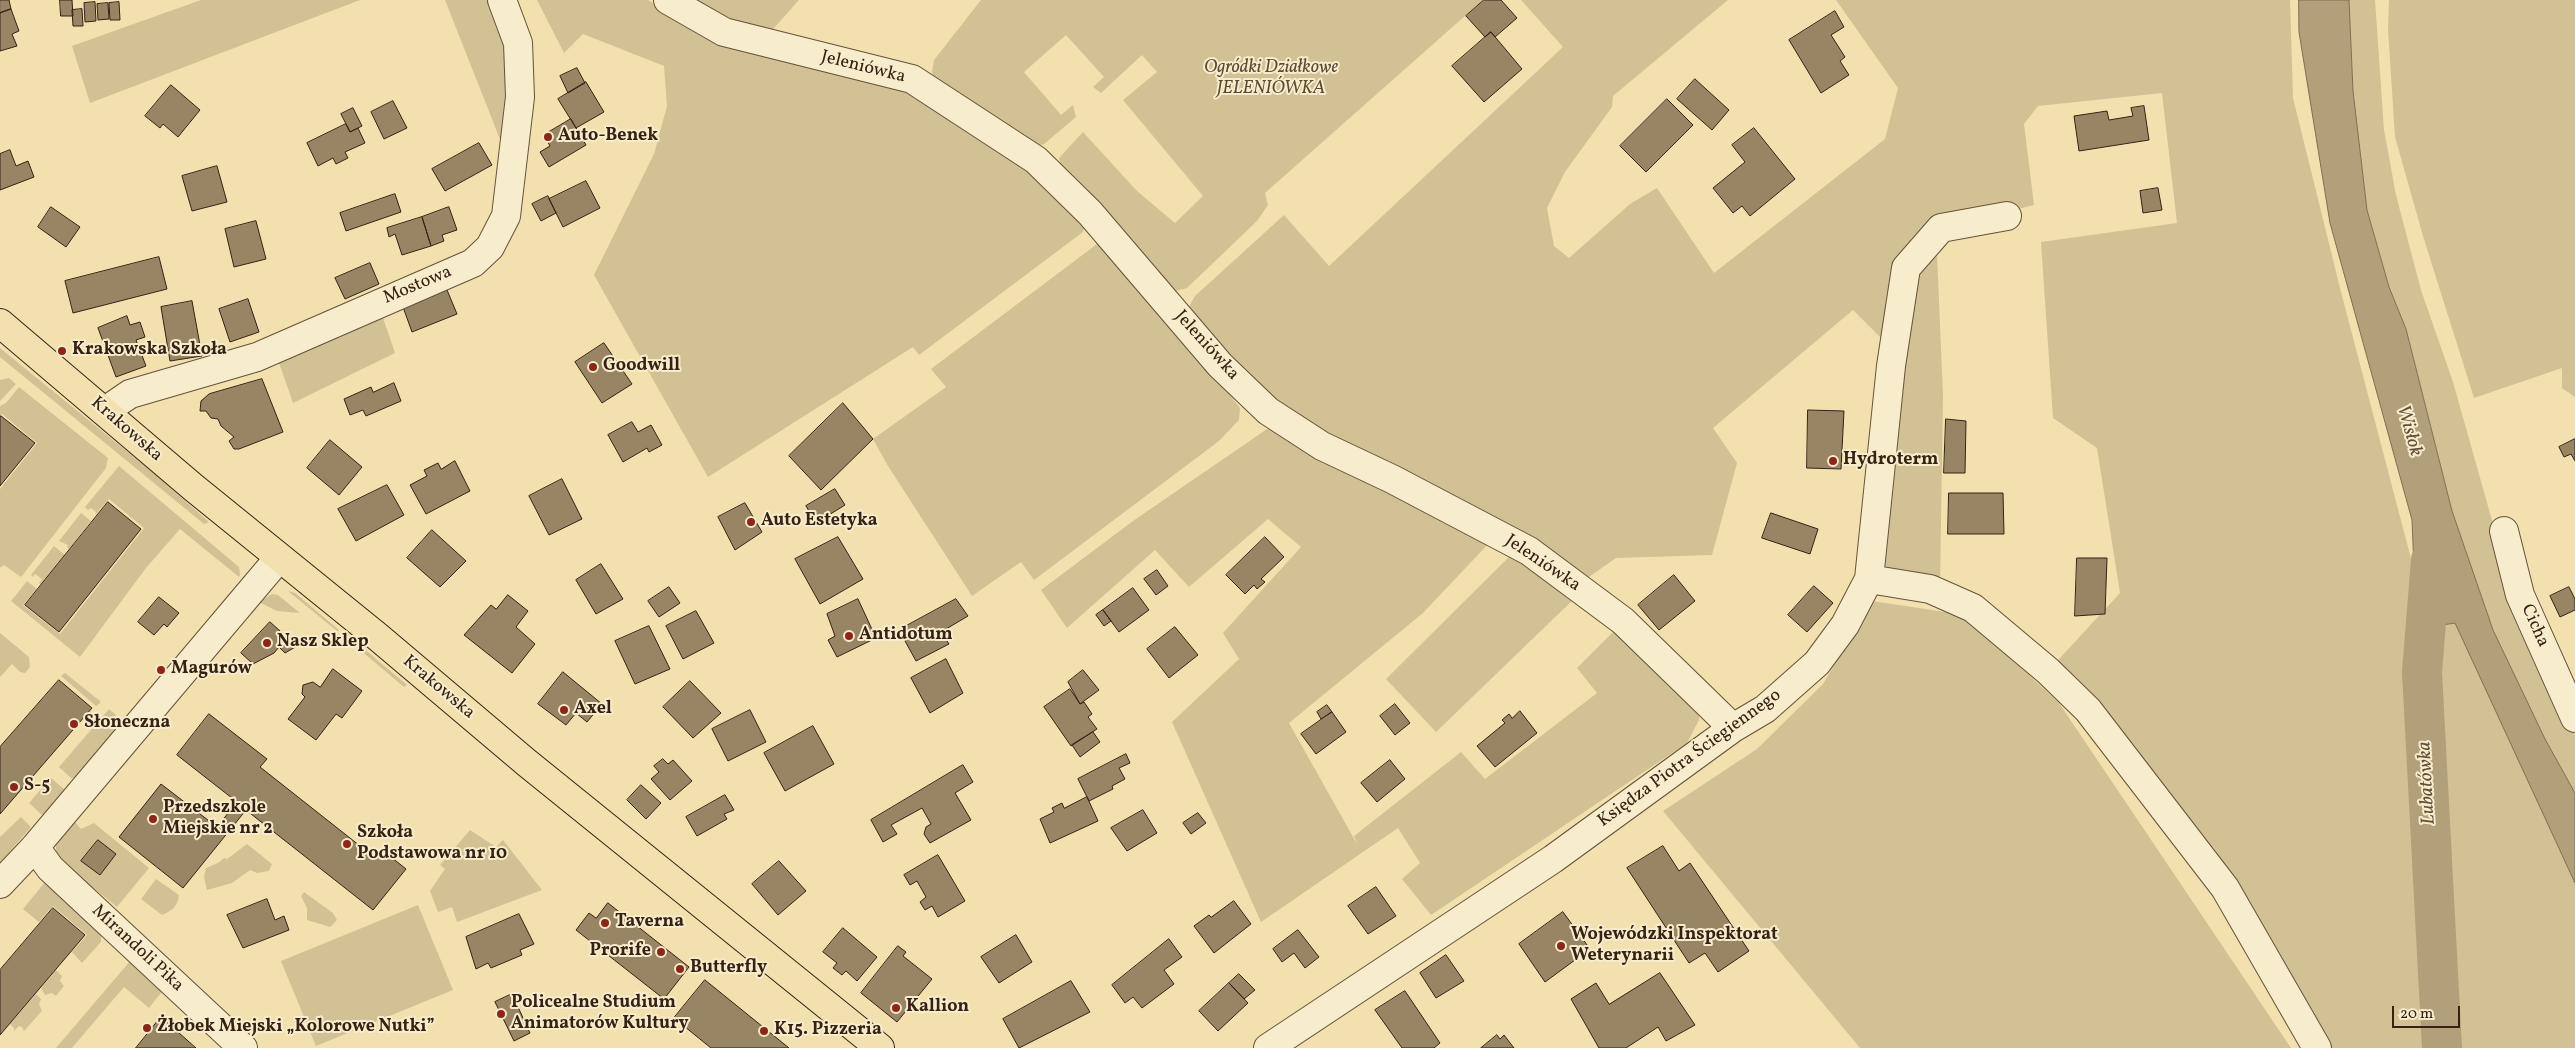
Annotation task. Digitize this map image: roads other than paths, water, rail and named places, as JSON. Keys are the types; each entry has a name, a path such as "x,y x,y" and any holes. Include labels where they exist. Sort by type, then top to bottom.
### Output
{"main road":[{"name":"Krakowska","path":"0,323 279,558 378,637 528,763 880,1048"}],"street":[{"name":"Mostowa","path":"105,411 130,394 256,357 473,262 490,248 506,216 520,98 518,43 502,0"},
{"name":"Jeleniówka","path":"668,0 724,32 912,80 1036,160 1090,213 1220,365 1268,411 1322,446 1392,479 1529,551 1623,621 1733,728"},
{"name":"Księdza Piotra Ściegiennego","path":"1268,1048 1553,859 1733,728 1765,709 1817,663 1845,625 1869,580 1891,366 1906,268 1941,228 2007,216"},
{"name":"Cicha","path":"2504,531 2520,595 2575,718"},
{"path":"0,884 35,847 279,558"},
{"path":"1869,580 1930,589 1973,608 2048,671 2088,710 2225,888 2316,1048"},
{"name":"Mirandoli Pika","path":"35,847 50,868 243,1048"}],"water":[{"name":"Wisłok","path":"2299,0 2349,0 2353,91 2367,210 2389,287 2406,329 2452,511 2493,630 2545,739 2575,793 2575,883 2455,623 2429,627 2414,568 2412,520 2330,223 2299,32"}],"waterway":[{"name":"Lubatówka","path":"2431,560 2422,672 2442,1048"}],"place":[{"name":"Auto-Benek","path":"548,137"},
{"name":"Krakowska Szkoła","path":"62,351"},
{"name":"Goodwill","path":"593,367"},
{"name":"Hydroterm","path":"1833,461"},
{"name":"Auto Estetyka","path":"751,522"},
{"name":"Antidotum","path":"849,636"},
{"name":"Nasz Sklep","path":"267,643"},
{"name":"Magurów","path":"161,670"},
{"name":"Axel","path":"564,710"},
{"name":"Słoneczna","path":"74,724"},
{"name":"S-5","path":"14,787"},
{"name":"Przedszkole Miejskie nr 2","path":"153,819"},
{"name":"Szkoła Podstawowa nr 10","path":"347,844"},
{"name":"Taverna","path":"605,923"},
{"name":"Wojewódzki Inspektorat Weterynarii","path":"1561,946"},
{"name":"Prorife","path":"661,952"},
{"name":"Butterfly","path":"680,969"},
{"name":"Kallion","path":"896,1008"},
{"name":"Policealne Studium Animatorów Kultury","path":"501,1014"},
{"name":"Żłobek Miejski „Kolorowe Nutki”","path":"147,1028"},
{"name":"K15. Pizzeria","path":"764,1031"}],"park label":[{"name":"Ogródki Działkowe JELENIÓWKA","path":"1271,79"}]}
